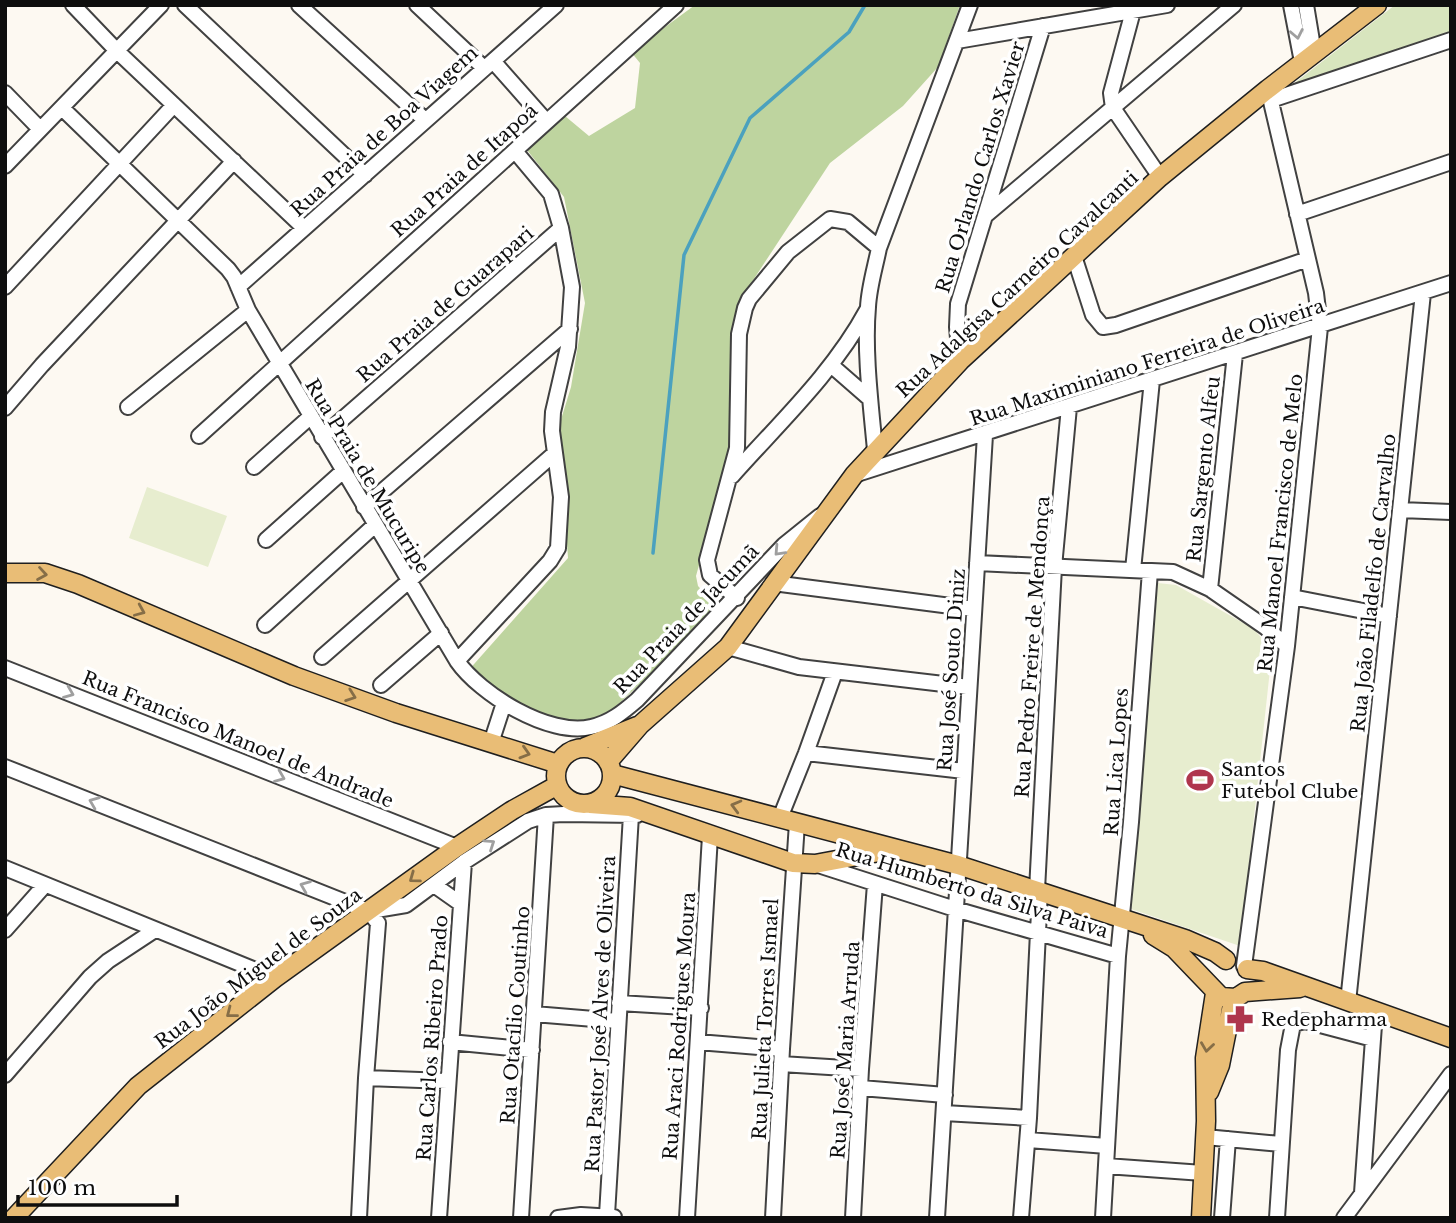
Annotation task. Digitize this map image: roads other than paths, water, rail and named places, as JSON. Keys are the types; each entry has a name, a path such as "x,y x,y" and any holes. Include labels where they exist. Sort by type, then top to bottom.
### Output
{"main road":[{"name":"Rua Adalgisa Carneiro Cavalcanti","path":"610,768 640,725 728,647 854,475 960,360 1160,177 1269,94 1308,58 1377,5"},
{"path":"5,573 45,573 78,584 294,676 396,713 558,764"},
{"name":"Rua Adalgisa Carneiro Cavalcanti","path":"585,747 640,725"},
{"path":"590,804 606,793 610,768 603,755 585,747 567,752 558,764 556,786 574,803 590,804 618,805 652,814 793,863 815,864 897,849"},
{"path":"610,768 958,865 1185,939 1215,952 1226,960"},
{"name":"Rua João Miguel de Souza","path":"14,1218 138,1086 275,978 368,911 460,854 511,811 556,786"},
{"path":"1128,921 1174,948 1221,997 1304,987"},
{"path":"1201,1218 1206,1058 1213,969 1226,960 1236,960 1246,967 1451,1038"},
{"path":"1205,1102 1220,1065 1231,1010 1250,977 1246,967"}],"street":[{"path":"74,5 118,52 304,228"},
{"path":"5,166 161,5"},
{"path":"185,5 365,175"},
{"path":"299,5 425,120"},
{"path":"417,5 488,64 546,121"},
{"name":"Rua Praia de Itapoá","path":"199,436 676,5"},
{"path":"875,450 870,399 868,309 880,248 970,5"},
{"path":"957,41 1167,5"},
{"path":"985,216 1234,5"},
{"path":"1291,5 1308,58"},
{"path":"1307,5 1308,58"},
{"name":"Rua Praia de Boa Viagem","path":"238,286 488,64 546,8"},
{"path":"1133,11 1111,93 1113,108 1160,177"},
{"name":"Rua Orlando Carlos Xavier","path":"960,360 958,304 1043,26"},
{"path":"1269,94 1451,40"},
{"path":"5,93 40,130"},
{"name":"Rua Manoel Francisco de Melo","path":"1246,967 1292,597 1320,327 1316,293 1269,94"},
{"path":"5,287 174,105"},
{"name":"Rua Praia de Mucuripe","path":"62,108 228,269 248,310 342,472 457,661"},
{"path":"457,661 551,561 558,548 561,497 552,431 553,412 570,329 572,287 561,228 551,194 515,151"},
{"path":"6,404 234,160"},
{"path":"1297,214 1451,162"},
{"path":"737,598 710,575 707,561 737,448 741,320 750,299 788,252 830,219 848,222 880,248"},
{"name":"Rua Praia de Guarapari","path":"322,437 561,228"},
{"path":"1074,256 1093,314 1103,327 1116,325 1308,259"},
{"name":"Rua Maximiniano Ferreira de Oliveira","path":"854,475 1451,283"},
{"name":"Rua João Filadelfo de Carvalho","path":"1348,1002 1423,293"},
{"path":"731,476 831,365 851,339 868,309"},
{"path":"128,407 248,310"},
{"path":"364,507 570,329"},
{"name":"Rua Sargento Alfeu","path":"1210,589 1235,354"},
{"path":"831,365 870,399"},
{"path":"1133,570 1152,380"},
{"name":"Rua Pedro Freire de Mendonça","path":"1021,1218 1039,933 1038,890 1054,567 1069,407"},
{"path":"254,467 310,417"},
{"name":"Rua José Souto Diniz","path":"937,1218 985,435"},
{"path":"322,657 555,453"},
{"path":"266,540 342,472"},
{"path":"1401,510 1451,512"},
{"name":"Rua Praia de Jacumã","path":"457,661 467,676 504,703 544,721 579,729 607,722 637,700 737,598 795,534 827,511"},
{"path":"265,625 375,525"},
{"path":"977,563 1173,572 1210,589 1265,626 1286,646"},
{"name":"Rua Lica Lopes","path":"1103,1218 1118,956 1128,921 1131,822 1150,571"},
{"path":"774,583 974,609"},
{"path":"1292,597 1389,617"},
{"path":"381,685 441,634"},
{"path":"728,647 800,667 969,687"},
{"name":"Rua Francisco Manoel de Andrade","path":"5,668 460,854"},
{"name":"Rua Julieta Torres Ismael","path":"774,1218 793,863 789,820 806,753 835,671"},
{"path":"491,743 504,703"},
{"path":"806,753 964,771"},
{"path":"5,767 368,911 378,923 359,1218"},
{"path":"368,911 406,905 434,886 460,854 546,815 652,814"},
{"name":"Rua Otacílio Coutinho","path":"521,1218 546,815"},
{"name":"Rua Pastor José Alves de Oliveira","path":"611,1217 618,1021 631,815"},
{"name":"Rua Araci Rodrigues Moura","path":"687,1218 710,836"},
{"name":"Rua Carlos Ribeiro Prado","path":"439,1218 461,904 460,854"},
{"name":"Rua Humberto da Silva Paiva","path":"815,864 955,909 1118,956"},
{"path":"5,869 275,978"},
{"name":"Rua José Maria Arruda","path":"853,1218 861,1069 876,884"},
{"path":"5,930 44,886"},
{"path":"434,886 461,904"},
{"path":"5,1075 90,977 108,961 155,930"},
{"path":"619,1003 701,1008"},
{"path":"1362,1194 1375,1010"},
{"path":"534,1014 618,1021"},
{"path":"1277,1218 1288,1050 1293,1024 1305,1021 1373,1040"},
{"path":"450,1042 532,1050"},
{"path":"698,1042 861,1069"},
{"path":"1344,1218 1451,1074"},
{"path":"366,1079 447,1081"},
{"path":"861,1088 945,1095"},
{"path":"944,1113 1029,1118"},
{"path":"1205,1137 1281,1144"},
{"path":"1222,1218 1228,1139"},
{"path":"1028,1140 1107,1146"},
{"path":"1106,1166 1203,1173"},
{"path":"558,1218 611,1217"}],"waterway":[{"path":"653,553 684,255 750,118 849,32 865,5"}],"place":[{"name":"Santos Futebol Clube","path":"1200,780"},
{"name":"Redepharma","path":"1240,1019"}]}
